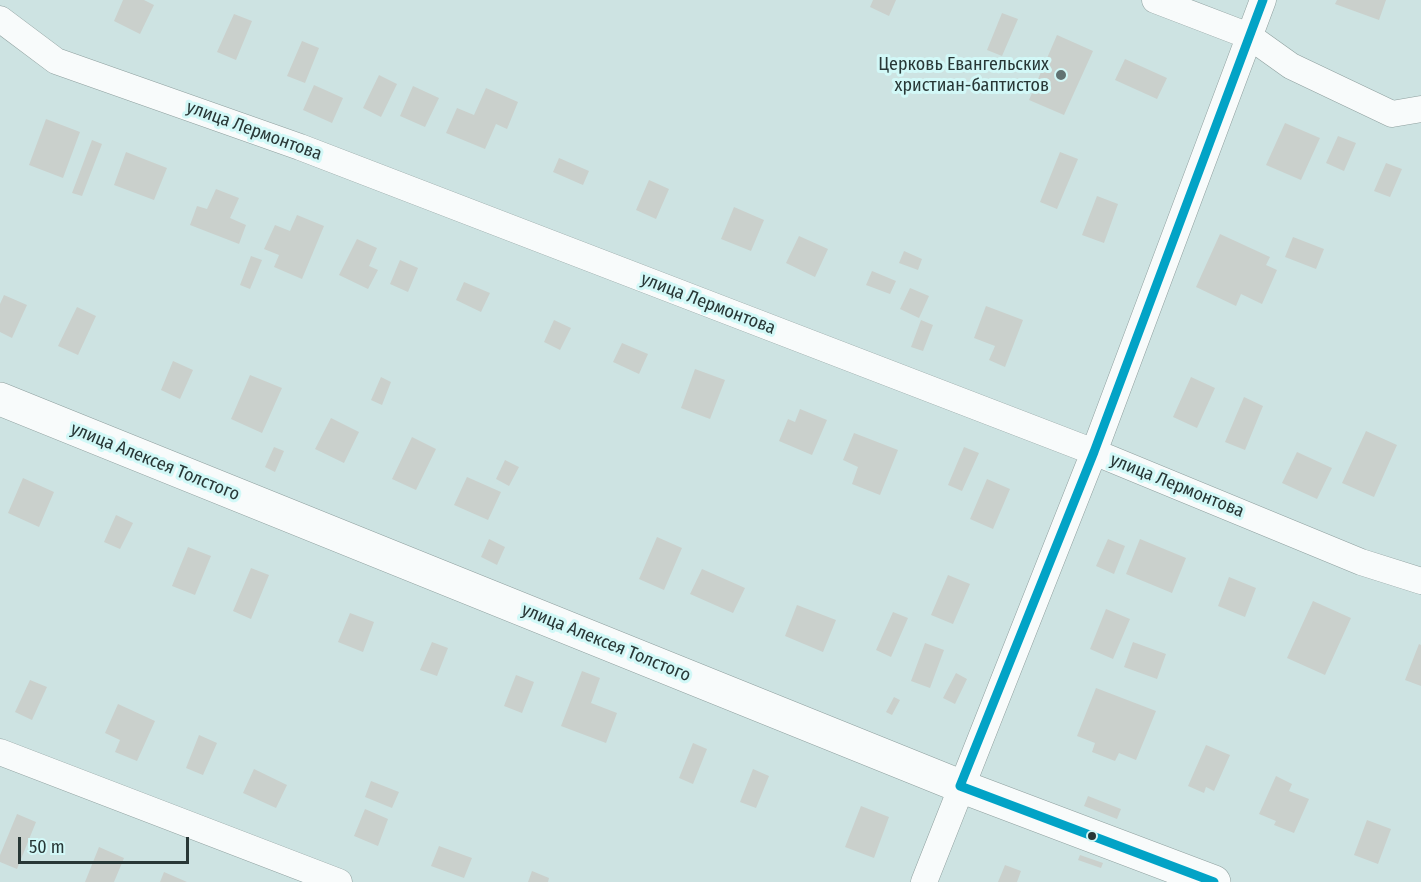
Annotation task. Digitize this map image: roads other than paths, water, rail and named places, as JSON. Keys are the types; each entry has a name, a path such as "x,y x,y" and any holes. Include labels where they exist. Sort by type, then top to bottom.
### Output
{"street":[{"path":"1155,0 1249,36 1292,66 1392,114 1421,109"},
{"path":"924,882 960,786 1095,452 1263,0"},
{"name":"улица Лермонтова","path":"0,19 56,61 300,147 1095,452 1361,562 1421,581"},
{"name":"улица Алексея Толстого","path":"0,399 960,786 1214,882"},
{"path":"0,752 339,882"}],"place":[{"name":"Церковь Евангельских христиан-баптистов","path":"1061,75"}]}
